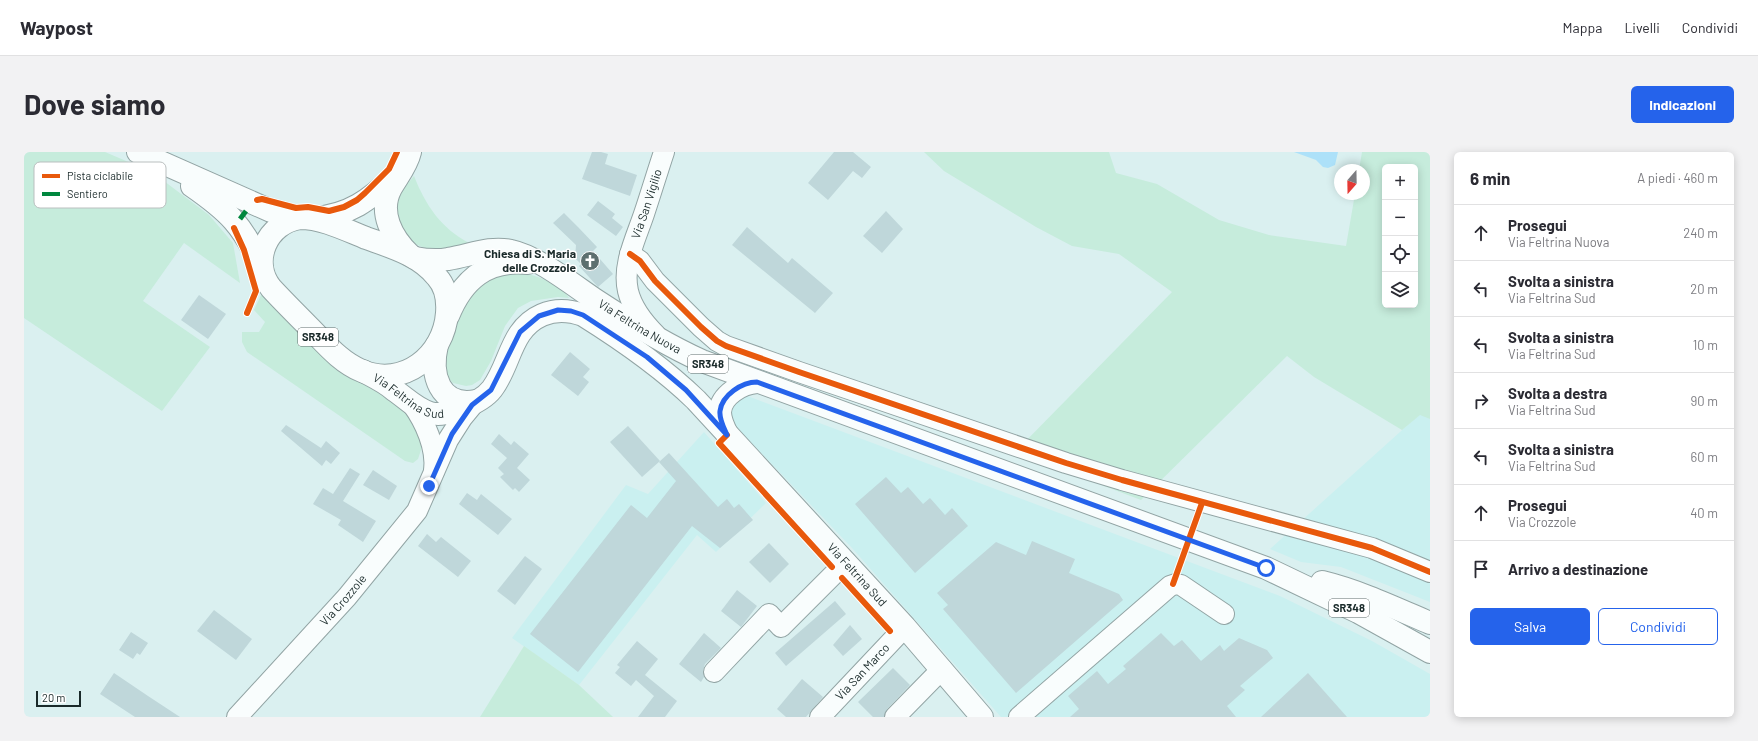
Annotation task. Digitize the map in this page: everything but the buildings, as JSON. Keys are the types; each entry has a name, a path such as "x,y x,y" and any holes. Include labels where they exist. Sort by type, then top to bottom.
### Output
{"main road":[{"name":"SR348","path":"137,152 160,162"},
{"name":"SR348","path":"137,152 153,162"},
{"path":"262,266 264,249 273,231 288,221 335,215 350,210 371,198 406,161"},
{"path":"406,161 389,192 386,212 393,233 414,258"},
{"name":"SR348","path":"166,165 271,211 307,218 371,239 414,258 431,270 443,287 447,306 446,322 437,345 421,363 402,374 383,376 363,371 348,364 336,355 274,291 266,280 262,266 247,235 226,211 192,186 166,170"},
{"name":"Via Feltrina Nuova","path":"414,258 438,260 449,259 488,250 501,249 523,254 661,341 702,361 1266,568 1358,612 1430,652"},
{"name":"Via Feltrina Nuova","path":"446,322 462,289 470,280 484,270 495,265 509,262 532,263 545,267"},
{"name":"Via Feltrina Sud","path":"363,371 386,384 412,404 424,411 441,414 456,411 477,401 487,394 494,385 516,338 522,329 534,319 558,310 571,311 583,315 661,368 696,400 905,627 982,717"},
{"name":"Via Feltrina Sud","path":"437,345 435,369 437,380 443,392 456,400 468,402 477,401"},
{"name":"Via Feltrina Sud","path":"727,435 720,414 722,404 740,387 757,382"},
{"path":"1266,568 1334,585 1430,624"}],"street":[{"name":"Via San Vigilio","path":"661,341 640,317 630,299 627,274 630,254 664,152"},
{"path":"630,254 640,261 655,281 711,336 734,349 1066,463 1129,482 1372,548 1430,572"},
{"name":"Via Crozzole","path":"237,717 346,597 417,511 452,434 465,414 477,401"},
{"name":"Via Crozzole","path":"412,404 425,426 429,438 434,459 434,473"},
{"path":"714,672 769,614 782,626 846,562"},
{"path":"1019,717 1170,586 1176,584 1181,585 1224,614"},
{"name":"Via San Marco","path":"820,717 905,627"},
{"path":"895,717 942,669"}],"shaded area":[{"path":"1294,152 1338,152 1335,164 1328,168 1323,167 1316,160"},
{"path":"737,392 1280,596 1372,641 1430,674 1430,717 1001,717 852,548 727,417"},
{"path":"1420,414 1430,419 1430,602 1341,567 1301,562 1270,549"},
{"path":"704,432 766,503 716,552 697,535 579,685 512,638 626,485 648,494"}],"green space":[{"path":"24,152 105,152 128,162 34,162 34,208 166,208 166,183 209,215 233,243 240,283 184,243 143,301 210,347 162,411 24,318"},
{"path":"924,152 1109,152 1116,173 1157,184 1219,220 1269,235 1346,246 1354,200 1370,200 1370,164 1360,164 1362,152 1430,152 1430,419 1420,415 1402,430 1314,377 1287,356 1141,500 1015,452 1172,292 1119,254 1072,246 1036,227 944,171"},
{"path":"414,176 429,206 442,223 469,243 467,248 451,251 434,250 411,242 404,237 394,206 402,190"},
{"path":"521,272 540,278 554,285 566,293 569,298 558,297 531,301 518,308 505,326 491,361 480,380 472,385 466,386 453,383 447,377 442,360 465,300 489,276"},
{"path":"262,293 365,382 412,416 422,447 418,459 413,463 405,461 247,352 242,342 242,332 259,332 265,322 254,310"},
{"path":"524,646 579,685 613,717 480,717"}],"marked path":[{"path":"240,219 249,207"}],"cycle path":[{"path":"257,200 262,199 296,208 308,207 329,211 344,207 357,200 389,169 397,152"},
{"path":"234,228 244,250 256,291 247,313"},
{"path":"630,254 640,261 655,281 701,327 717,341 726,346 1066,463 1122,480 1372,548 1430,572"},
{"path":"727,435 719,443 832,567"},
{"path":"1173,584 1202,503"},
{"path":"842,578 890,631"}],"place":[{"name":"Chiesa di S. Maria delle Crozzole","path":"590,261"}],"route":[{"path":"429,486 448,440 472,405 491,390 499,378 516,338 522,329 539,316 558,310 564,310 583,315 647,357 686,390 727,435 720,414 722,404 736,389 745,384 757,382 1266,568"}]}
